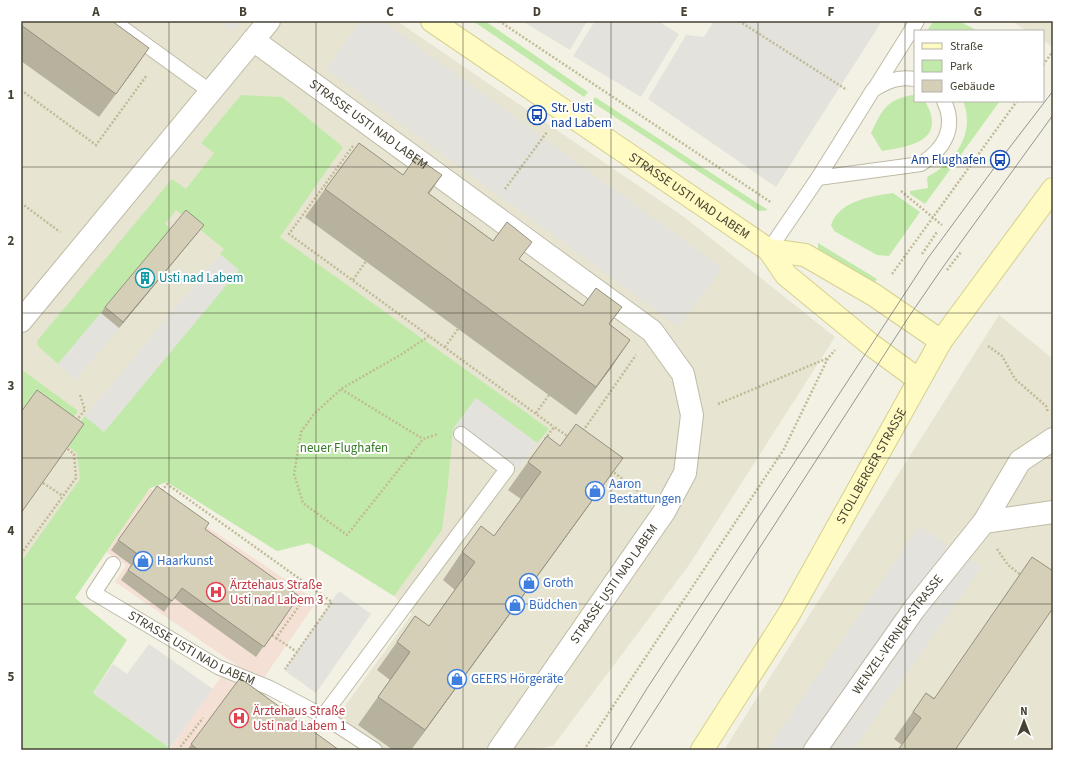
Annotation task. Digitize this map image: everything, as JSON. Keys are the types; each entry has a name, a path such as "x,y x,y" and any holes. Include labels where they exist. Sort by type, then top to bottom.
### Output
{"main road":[{"name":"STRASSE USTI NAD LABEM","path":"432,21 769,250 786,275 870,344 919,380"},
{"name":"STOLLBERGER STRASSE","path":"702,750 789,614 941,341 1053,189"},
{"name":"STRASSE USTI NAD LABEM","path":"769,250 805,255 874,295 941,341"}],"street":[{"path":"21,321 269,21"},
{"name":"STRASSE USTI NAD LABEM","path":"253,40 652,331 683,374 692,415 685,473 664,512 499,750"},
{"name":"WENZEL-VERNER-STRASSE","path":"815,750 915,608 984,522 1020,461 1051,429"},
{"path":"984,522 1053,512"}],"lane":[{"path":"113,21 211,92"},
{"path":"769,250 818,178 917,21"},
{"path":"873,90 884,82 898,78 914,79"},
{"path":"818,178 921,164 935,155 941,148 948,134 949,118 944,102"},
{"path":"322,716 506,469 461,434"},
{"name":"STRASSE USTI NAD LABEM","path":"113,564 94,593 218,667 270,688 322,716 375,750"}],"path":[{"path":"498,21 749,189 792,216"},
{"path":"739,21 866,102"},
{"path":"1044,64 1053,51"},
{"path":"21,90 96,145 161,56"},
{"path":"874,295 912,248 1016,102"},
{"path":"488,212 563,109"},
{"path":"368,125 289,234 570,438"},
{"path":"876,170 942,225"},
{"path":"21,203 82,248"},
{"path":"922,254 937,232"},
{"path":"947,270 961,252"},
{"path":"353,280 366,262"},
{"path":"444,347 458,329"},
{"path":"580,435 652,331"},
{"path":"429,336 402,354 341,389 314,414 301,432 294,474 304,503 348,535 423,439 453,429 461,434"},
{"path":"988,346 1002,356 1015,379 1046,406 1051,429"},
{"path":"584,750 784,449 828,358 692,415"},
{"path":"341,389 423,439"},
{"path":"74,423 85,410 80,394"},
{"path":"536,413 549,395"},
{"path":"542,444 554,427"},
{"path":"21,554 76,478 74,454 64,446"},
{"path":"605,465 664,512"},
{"path":"43,483 63,496"},
{"path":"160,493 167,484 332,602 270,688"},
{"path":"984,522 997,550 1008,565 1025,578"},
{"path":"276,638 302,602 289,592 299,579"},
{"path":"272,635 297,652"},
{"path":"178,750 203,718"}],"shaded area":[{"path":"21,21 397,21 684,217 835,337 689,565 553,746 528,750 383,750 336,718 412,614 394,596 309,543 277,551 167,482 150,488 21,642"},
{"path":"218,21 241,21 233,32"},
{"path":"361,21 383,21 722,268 679,327 326,69"},
{"path":"522,21 587,21 570,50"},
{"path":"595,21 658,21 679,34 641,97 573,56"},
{"path":"714,21 882,21 776,187 648,99 686,35 704,37"},
{"path":"1011,21 1053,21 1053,47 1044,41 1044,30 1026,30"},
{"path":"220,254 239,270 104,432 85,416"},
{"path":"101,313 119,328 76,380 58,364"},
{"path":"999,315 1053,359 1053,750 724,750"},
{"path":"476,398 537,443 514,474 453,429"},
{"name":"Ärztehaus Straße Usti nad Labem 3","path":"150,488 317,601 261,682 115,582 126,565 106,552"},
{"path":"919,527 982,566 853,750 767,750"},
{"path":"339,591 371,614 316,693 284,670"},
{"path":"149,644 213,689 170,748 93,693 113,664 127,674"},
{"name":"Ärztehaus Straße Usti nad Labem 1","path":"223,674 332,750 169,750"}],"green space":[{"path":"473,21 485,21 588,92 584,97"},
{"path":"933,21 959,21 976,30 928,30"},
{"name":"neuer Flughafen","path":"241,95 282,97 343,147 280,237 549,429 537,443 476,398 453,429 442,530 394,596 309,543 277,551 167,482 150,488 75,598 127,640 93,693 170,748 169,750 21,750 21,562 80,479 77,453 63,443 85,416 104,432 238,270 220,254 224,249 176,210 165,224 171,229 58,364 38,346 37,341 172,179 186,189 214,153 201,143"},
{"path":"912,95 914,96 914,102 925,102 931,114 932,125 929,133 923,139 905,147 882,151 871,133 878,118 890,103"},
{"path":"595,97 768,210 759,211 592,102"},
{"path":"963,102 999,102 925,204 910,194 910,191 928,188 927,177 946,164 954,155 965,135 967,124"},
{"path":"893,193 920,212 889,256 877,255 834,231 831,225 835,217 848,205 866,198"},
{"path":"818,243 877,279 874,283 818,249"},
{"path":"21,369 78,411 57,438 21,413"}],"building":[{"path":"21,21 112,21 149,48 116,94 21,25"},
{"path":"359,143 403,175 416,157 442,175 428,193 493,241 507,222 532,242 519,259 583,306 596,288 622,307 609,324 630,340 596,387 325,189"},
{"name":"Usti nad Labem","path":"186,210 204,225 123,322 105,307"},
{"path":"37,390 84,424 21,513 21,412"},
{"path":"576,424 623,458 425,730 378,697 410,652 397,642 415,616 429,626 475,562 462,552 481,526 494,536 541,472 528,462 547,436 560,446"},
{"name":"Ärztehaus Straße Usti nad Labem 3","path":"157,486 209,523 205,529 299,596 264,647 182,588 172,601 128,570 139,555 118,540"},
{"path":"1032,557 1053,571 1053,608 955,750 898,750 921,718 913,712 926,693 934,699"},
{"name":"Ärztehaus Straße Usti nad Labem 1","path":"240,678 339,750 198,750 191,744"}],"tram line":[{"path":"609,750 646,690 928,258 1053,91"},
{"path":"629,750 908,318 1053,115"}],"place":[{"name":"Str. Usti nad Labem","path":"537,115"},
{"name":"Am Flughafen","path":"1000,160"},
{"name":"Usti nad Labem","path":"145,278"},
{"name":"Aaron Bestattungen","path":"595,491"},
{"name":"Haarkunst","path":"143,561"},
{"name":"Groth","path":"529,583"},
{"name":"Ärztehaus Straße Usti nad Labem 3","path":"216,592"},
{"name":"Büdchen","path":"515,605"},
{"name":"GEERS Hörgeräte","path":"457,679"},
{"name":"Ärztehaus Straße Usti nad Labem 1","path":"239,718"}]}
